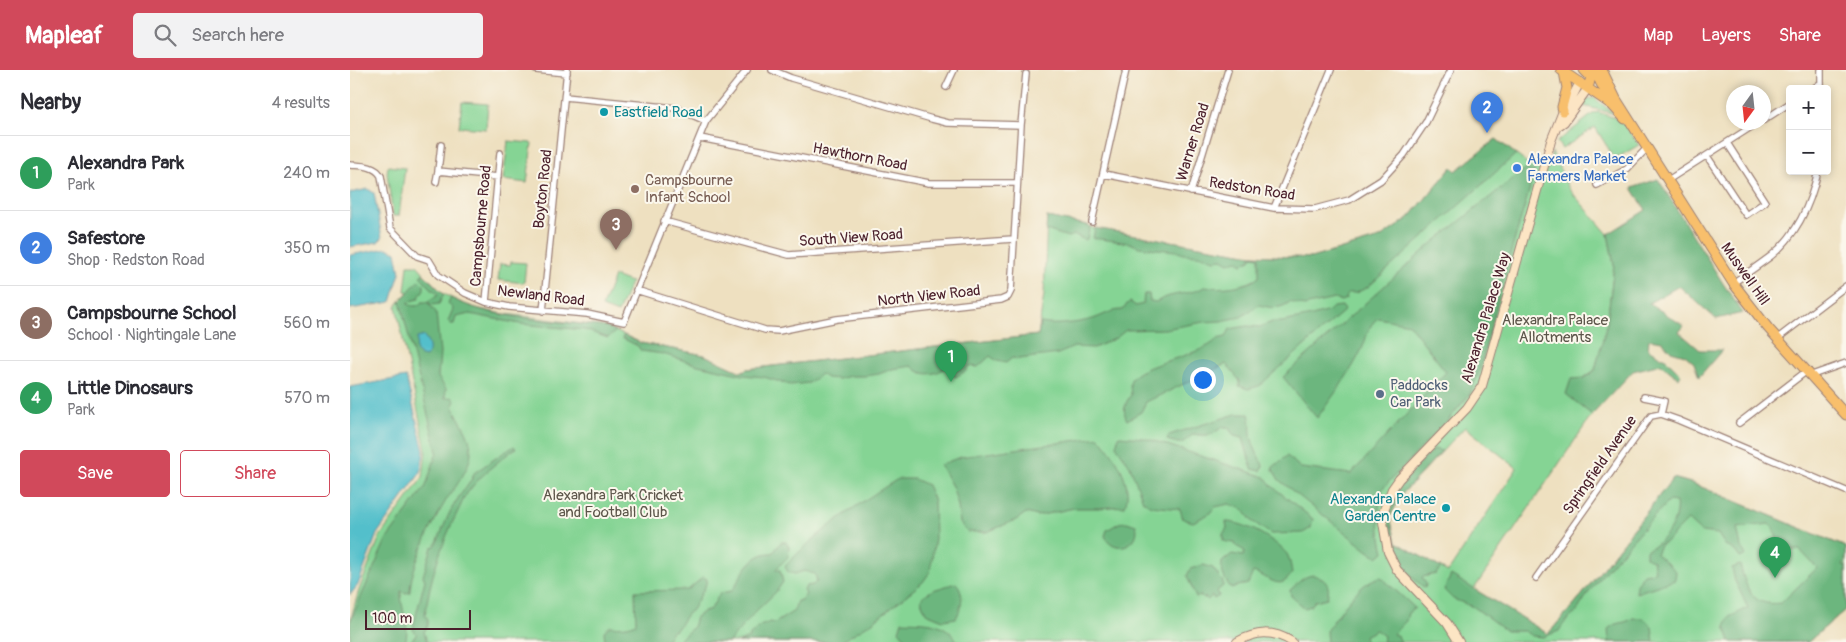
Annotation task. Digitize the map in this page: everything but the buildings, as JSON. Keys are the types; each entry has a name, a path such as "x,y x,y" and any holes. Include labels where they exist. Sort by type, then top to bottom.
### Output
{"main road":[{"name":"Muswell Hill","path":"1562,71 1612,105 1640,136"},
{"path":"1562,71 1567,88 1562,107 1563,110"},
{"name":"Muswell Hill","path":"1593,71 1616,99 1648,147 1733,283 1752,308 1846,415"},
{"path":"1584,85 1591,77 1593,71"},
{"path":"1593,71 1612,105"}],"street":[{"path":"536,70 567,72"},
{"path":"636,290 706,121 747,70"},
{"path":"772,70 791,78 948,123 1021,125"},
{"path":"946,88 954,70"},
{"path":"1092,222 1126,70"},
{"name":"Warner Road","path":"1191,192 1228,70"},
{"path":"1274,208 1331,70"},
{"name":"Redston Road","path":"1104,174 1274,208 1315,210 1349,200 1381,180 1404,155 1426,122 1451,70"},
{"path":"1820,70 1821,85"},
{"name":"Boyton Road","path":"543,311 567,72"},
{"name":"North View Road","path":"636,290 765,330 779,332 837,319 1001,300 1008,297 1011,291 1013,239 1026,74"},
{"name":"Alexandra Palace Way","path":"1459,642 1447,622 1392,563 1384,537 1384,510 1387,498 1399,479 1466,408 1482,386 1546,158 1563,110 1566,109 1584,85"},
{"name":"Alexandra Palace Way","path":"1558,126 1564,122 1584,85"},
{"path":"565,97 676,108 706,121"},
{"path":"1771,115 1786,106"},
{"path":"1668,180 1747,130"},
{"name":"Hawthorn Road","path":"700,138 929,183 1017,183"},
{"path":"1707,156 1746,215 1765,202 1727,143"},
{"path":"436,182 441,145"},
{"path":"1596,185 1628,169 1648,147"},
{"name":"Campsbourne Road","path":"486,302 500,153"},
{"name":"Newland Road","path":"350,165 368,167 378,172 381,176 390,228 416,256 429,260 438,274 465,293 486,302 509,307 594,314 624,322 636,290"},
{"path":"438,171 498,177"},
{"path":"1733,283 1773,254 1790,235 1805,212 1817,175"},
{"name":"South View Road","path":"664,220 790,256 1013,239"},
{"path":"1778,338 1846,286"},
{"path":"1739,423 1810,372 1846,363"},
{"path":"1644,397 1664,401 1661,414"},
{"name":"Springfield Avenue","path":"1536,578 1651,416 1661,414 1846,491"},
{"path":"1237,642 1252,634 1261,632 1278,635 1292,642"}],"green space":[{"path":"1594,98 1615,114 1580,105 1585,99"},
{"path":"462,102 488,104 486,129 459,127"},
{"path":"1598,112 1621,120 1639,145 1615,159 1595,127 1562,149 1557,142 1594,113"},
{"path":"1496,139 1532,167 1547,170 1552,152 1569,189 1608,234 1614,265 1607,323 1595,370 1566,393 1592,415 1474,589 1548,634 1582,595 1673,478 1694,484 1846,547 1846,609 1808,642 350,642 350,621 359,590 380,536 423,477 426,450 396,306 408,292 405,291 408,265 417,265 424,273 422,274 444,294 467,306 498,313 607,327 641,343 704,355 741,372 747,369 1038,335 1044,294 1047,217 1087,225 1092,228 1252,255 1311,258 1380,238 1409,218 1452,167 1456,171","holes":["1465,427 1517,468 1448,572 1396,542 1390,517 1402,494"]},
{"path":"1496,139 1516,154 1368,287 1356,293 1348,293 1346,299 1341,301 1334,299 1304,306 1290,302 1275,308 1259,305 1241,317 1165,329 1126,330 1116,338 1094,348 1074,347 1058,354 1019,359 1012,358 1006,363 997,361 990,356 978,367 969,366 966,371 956,377 945,368 932,374 927,374 919,372 912,366 892,369 879,374 850,376 839,379 827,378 821,374 809,383 790,385 764,377 743,375 698,365 663,354 641,351 638,346 622,338 624,335 641,343 704,355 741,372 747,369 1038,335 1041,323 1067,324 1093,319 1111,312 1123,310 1130,302 1136,306 1143,304 1144,294 1149,294 1150,301 1156,302 1169,296 1194,291 1206,286 1218,288 1234,286 1248,283 1259,277 1259,257 1252,256 1250,260 1242,264 1236,260 1229,263 1222,259 1215,260 1176,251 1139,247 1130,243 1093,238 1095,228 1252,255 1311,258 1380,238 1409,218 1452,167 1456,171"},
{"path":"508,141 532,143 527,183 503,180"},
{"path":"388,166 405,168 399,216 393,216 387,173"},
{"path":"1525,169 1535,171 1508,262 1479,372 1470,394 1450,418 1383,488 1379,520 1384,552 1378,557 1279,480 1272,468 1287,456 1301,468 1351,474 1446,372 1409,324 1378,318 1369,328 1362,349 1352,367 1317,418 1283,377 1429,246"},
{"path":"1658,179 1743,313 1716,319 1679,286 1649,303 1684,326 1679,332 1700,350 1722,350 1699,377 1694,363 1685,355 1671,351 1662,341 1649,339 1648,349 1667,360 1681,374 1678,378 1661,364 1633,371 1592,415 1566,394 1571,379 1584,378 1595,370 1607,323 1614,265 1608,234 1646,210 1632,188"},
{"path":"1047,217 1090,226 1087,239 1085,240 1075,235 1068,237 1046,230"},
{"path":"511,262 526,263 524,283 498,280 500,264 510,265"},
{"path":"424,274 444,294 439,304 431,305 428,301 438,293 420,276"},
{"path":"614,276 631,282 618,313 602,307"},
{"path":"419,280 424,285 424,289 418,299 408,304 416,306 422,302 427,302 436,312 440,353 438,377 446,389 445,398 452,397 455,401 453,405 455,411 467,432 471,451 469,463 442,508 424,544 414,570 410,592 401,591 407,630 405,642 350,642 350,622 386,540 426,486 437,452 400,301"},
{"path":"451,298 469,306 507,315 607,327 616,331 608,338 585,330 520,324 470,314 456,317 454,324 451,324 448,321 453,309 448,303"},
{"path":"1342,306 1345,310 1259,386 1248,389 1239,386 1240,381 1226,364 1146,402 1141,412 1127,420 1125,417 1124,410 1131,395 1131,380 1136,374 1145,369 1210,345 1217,339 1226,337 1230,329 1247,326 1260,327 1272,322 1312,316 1329,311 1333,307"},
{"path":"1236,414 1249,414 1253,442 1263,465 1261,471 1252,469 1243,438 1234,436 1228,427 1222,427 1209,435 1194,434 1180,443 1167,440 1169,435"},
{"path":"1119,436 1144,438 1265,477 1272,486 1313,519 1311,528 1303,533 1271,534 1252,521 1243,509 1229,504 1215,507 1209,514 1193,522 1183,519 1180,509 1151,506 1143,501 1130,466 1116,445"},
{"path":"1099,437 1116,460 1125,479 1127,497 1125,506 1074,508 1037,516 1026,513 1016,520 987,532 967,532 960,523 953,488 940,465 960,457"},
{"path":"514,446 516,448 484,474 465,497 446,537 433,575 425,615 428,619 428,625 424,632 427,642 410,642 417,634 413,630 425,580 423,576 432,547 435,546 450,511 471,481 474,473"},
{"path":"1434,449 1442,451 1402,494 1390,517 1396,542 1441,568 1436,574 1422,577 1426,584 1425,588 1406,570 1391,546 1387,534 1386,521 1388,508 1397,488 1412,470"},
{"path":"1673,478 1694,484 1846,547 1846,558 1843,565 1846,566 1846,609 1808,642 1730,642 1725,626 1729,617 1748,608 1735,581 1732,568 1740,565 1748,589 1757,599 1771,604 1781,603 1817,568 1800,550 1781,552 1774,529 1769,524 1737,528 1741,547 1746,555 1740,558 1735,551 1725,545 1718,534 1701,532 1688,520 1666,542 1660,545 1656,554 1676,571 1675,580 1636,593 1637,585 1643,574 1651,573 1655,570 1653,561 1646,557 1646,550 1659,542 1673,524 1676,502 1669,501 1607,569 1577,611 1559,631 1543,637 1532,636 1524,631 1506,631 1474,607 1453,599 1444,590 1451,575 1548,634 1582,595"},
{"path":"898,479 914,479 927,485 934,501 935,538 930,572 923,582 874,621 841,642 739,642 749,638 760,626 770,622 775,623 794,611 797,601 802,600 806,594 804,591 806,586 813,585 817,581 815,574 804,571 795,574 788,572 785,566 811,541 839,519"},
{"path":"1127,522 1136,525 1137,532 1135,538 1126,545 1121,546 1109,542 1105,536 1107,530 1119,523"},
{"path":"1226,522 1242,525 1259,532 1281,548 1287,554 1291,566 1292,573 1288,579 1279,583 1274,582 1253,572 1248,584 1232,589 1224,577 1222,562 1232,554 1243,556 1245,551 1236,546 1235,543 1223,540 1223,534 1227,528"},
{"path":"781,542 786,542 789,547 788,557 775,570 780,570 783,582 729,642 677,642 693,627 696,617 704,611 711,609 720,593 732,591 753,560 759,556 773,553"},
{"path":"1204,565 1213,568 1223,582 1223,586 1217,591 1219,596 1214,599 1212,596 1208,600 1200,597 1201,595 1196,598 1187,576 1190,569"},
{"path":"1313,575 1321,578 1328,586 1327,598 1315,601 1311,606 1305,608 1291,596 1290,590 1303,579"},
{"path":"703,577 707,579 705,587 692,610 677,629 671,632 668,638 660,642 605,642 604,631 610,626 636,623 635,591 688,590"},
{"path":"1381,577 1415,608 1408,613 1406,621 1393,634 1398,636 1401,642 1382,642 1384,636 1376,630 1364,636 1366,642 1327,642 1326,631 1351,599 1365,585"},
{"path":"956,583 961,591 962,600 956,618 943,620 926,613 921,601 923,596 933,590"},
{"path":"1633,618 1644,618 1652,627 1654,642 1609,642 1608,629"},
{"path":"902,621 927,622 940,626 953,635 958,642 909,642 899,631"}],"water":[{"path":"368,189 374,193 382,238 378,242 350,247 350,193"},
{"path":"387,248 396,252 400,273 391,302 350,309 350,255"},
{"path":"424,336 429,347 426,357 420,356 416,350 417,338"},
{"path":"406,377 424,451 421,472 377,534 358,585 350,595 350,387"}],"place":[{"name":"Eastfield Road","path":"604,112"},
{"name":"Safestore","path":"1487,133"},
{"name":"Alexandra Palace Farmers Market","path":"1517,168"},
{"name":"Campsbourne Infant School","path":"635,189"},
{"name":"Campsbourne School","path":"616,250"},
{"name":"Alexandra Park","path":"951,382"},
{"name":"Paddocks Car Park","path":"1380,394"},
{"name":"Alexandra Palace Garden Centre","path":"1446,508"},
{"name":"Little Dinosaurs","path":"1775,578"}],"park label":[{"name":"Alexandra Palace Allotments","path":"1555,328"},
{"name":"Alexandra Park Cricket and Football Club","path":"613,504"}]}
